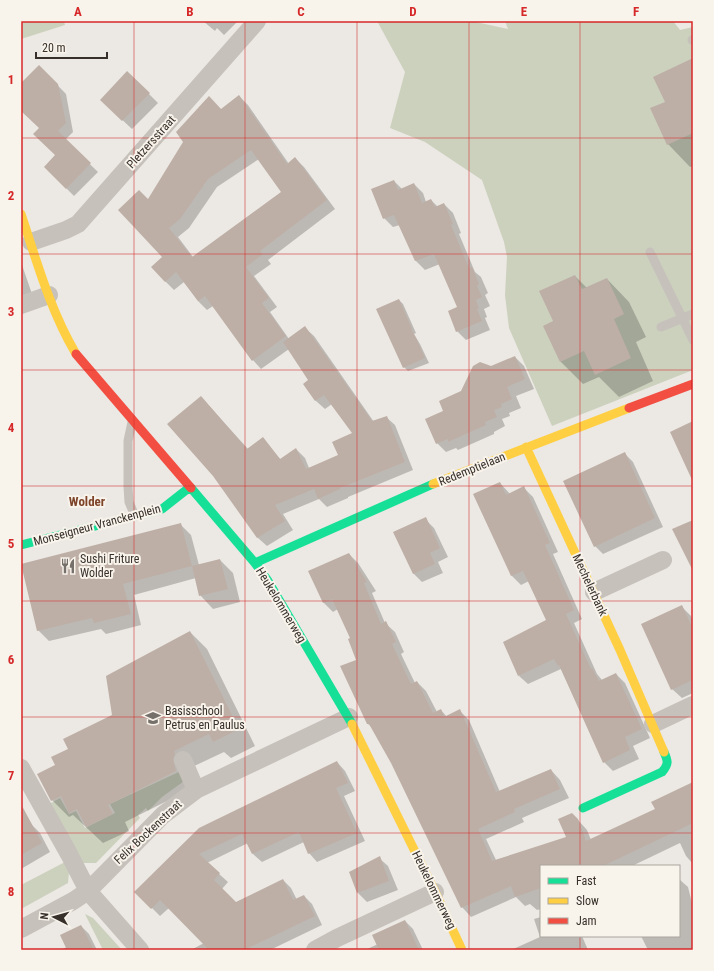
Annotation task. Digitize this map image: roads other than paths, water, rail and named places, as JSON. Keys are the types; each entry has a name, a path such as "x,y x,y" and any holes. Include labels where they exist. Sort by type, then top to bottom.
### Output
{"street":[{"name":"Pletzersstraat","path":"31,242 66,230 78,224 257,21"},
{"name":"Heukelommerweg","path":"21,214 64,335 78,358 255,563 268,581 348,717 436,892 462,950"},
{"path":"21,305 49,295"},
{"name":"Redemptielaan","path":"255,563 430,485 559,434 693,384"},
{"name":"Mechelerbank","path":"526,447 594,592 653,724 668,762 665,770 634,786 583,808"},
{"name":"Monseigneur Vranckenplein","path":"21,545 136,517 162,509 190,487"},
{"path":"594,592 663,560"},
{"path":"653,724 693,705"},
{"name":"Felix Bockenstraat","path":"21,929 73,901 88,891 163,815 196,790 348,717"},
{"path":"183,760 196,790"},
{"path":"21,768 88,891 140,950"},
{"path":"315,950 337,938 436,892"}],"lane":[{"path":"650,252 693,340"},
{"path":"661,327 693,314"},
{"path":"132,421 128,441 128,487 129,502 136,517"}],"place":[{"name":"Sushi Friture Wolder","path":"68,566"},
{"name":"Basisschool Petrus en Paulus","path":"153,718"}],"district":[{"name":"Wolder","path":"87,501"}]}
